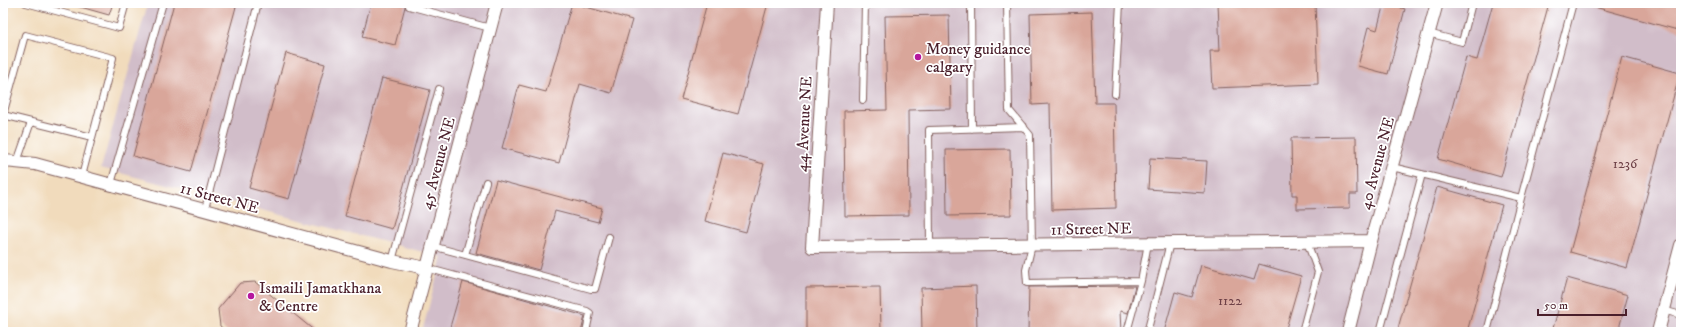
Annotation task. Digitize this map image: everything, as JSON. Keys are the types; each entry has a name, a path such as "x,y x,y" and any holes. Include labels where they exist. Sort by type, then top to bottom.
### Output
{"street":[{"name":"45 Avenue NE","path":"410,332 497,3"},
{"name":"44 Avenue NE","path":"812,247 827,3"},
{"name":"40 Avenue NE","path":"1348,332 1371,241 1437,3"},
{"name":"11 Street NE","path":"8,160 35,164 82,176 392,261 426,268"},
{"name":"11 Street NE","path":"812,247 1371,241"},
{"path":"1658,332 1663,310 1674,280 1681,245"}],"lane":[{"path":"26,3 119,28 126,3"},
{"path":"111,184 163,3"},
{"path":"205,210 258,3"},
{"path":"863,100 865,3"},
{"path":"971,3 972,129"},
{"path":"1008,3 1009,110 1030,135 1032,244 1026,270 1027,283 1141,281"},
{"path":"1116,94 1120,3"},
{"path":"1428,32 1462,42 1472,3"},
{"path":"1487,332 1573,3"},
{"path":"409,6 490,28"},
{"path":"82,176 113,58 25,35 3,115 92,137"},
{"path":"392,261 439,89"},
{"path":"8,160 31,122"},
{"path":"930,246 929,130 1024,128"},
{"path":"1392,167 1521,198"},
{"path":"1380,332 1422,174"},
{"path":"465,255 486,182"},
{"path":"432,246 595,289 609,237"},
{"path":"1302,332 1318,272 1307,242"},
{"path":"1127,332 1141,281 1148,243"},
{"path":"1148,329 1170,243"},
{"path":"426,268 587,311 590,313 586,332"},
{"path":"1663,310 1681,315"}],"shaded area":[{"path":"148,3 1681,3 1681,332 422,332 442,257 101,168"}],"building":[{"path":"77,3 113,3 109,15 77,6"},
{"path":"174,3 237,3 191,172 133,156"},
{"path":"371,3 406,3 395,45 362,37"},
{"path":"572,3 632,20 611,93 580,84 559,163 502,148 519,85 546,92"},
{"path":"707,3 768,3 738,114 681,99"},
{"path":"1218,3 1315,3 1318,84 1212,88 1210,51 1220,51"},
{"path":"1384,3 1405,9 1388,74 1358,66 1368,27 1377,30"},
{"path":"1493,3 1549,3 1501,177 1438,159 1466,57 1477,60"},
{"path":"1592,3 1681,3 1681,31 1591,6"},
{"path":"1092,12 1095,103 1114,103 1116,208 1052,210 1050,104 1032,105 1030,14"},
{"path":"949,15 951,109 908,110 909,215 845,216 844,111 887,110 885,16"},
{"path":"286,53 325,64 289,199 249,188"},
{"path":"1622,57 1680,73 1627,268 1570,252"},
{"path":"382,78 430,90 392,229 345,216"},
{"path":"1356,137 1357,194 1350,194 1350,208 1297,209 1297,195 1292,195 1291,138"},
{"path":"1010,149 1011,215 947,216 946,150"},
{"path":"723,153 764,164 746,232 705,221"},
{"path":"1150,158 1207,161 1205,193 1148,189"},
{"path":"496,180 602,208 598,222 555,211 539,270 476,253"},
{"path":"1437,187 1502,205 1467,332 1397,332"},
{"path":"1259,264 1301,276 1285,332 1164,332 1175,292 1192,297 1201,265 1254,280"},
{"path":"1567,278 1628,295 1618,332 1552,332"},
{"name":"Ismaili Jamatkhana & Centre","path":"255,282 316,332 227,332 220,326 218,309 240,283"},
{"path":"463,282 585,316 581,332 466,332 450,327"},
{"path":"976,286 977,332 922,332 921,288"},
{"path":"1135,286 1128,313 1120,311 1121,332 1028,332 1029,287"},
{"path":"880,287 881,332 806,332 806,288"}],"place":[{"name":"Money guidance calgary","path":"918,57"},
{"name":"Ismaili Jamatkhana & Centre","path":"251,296"}]}
